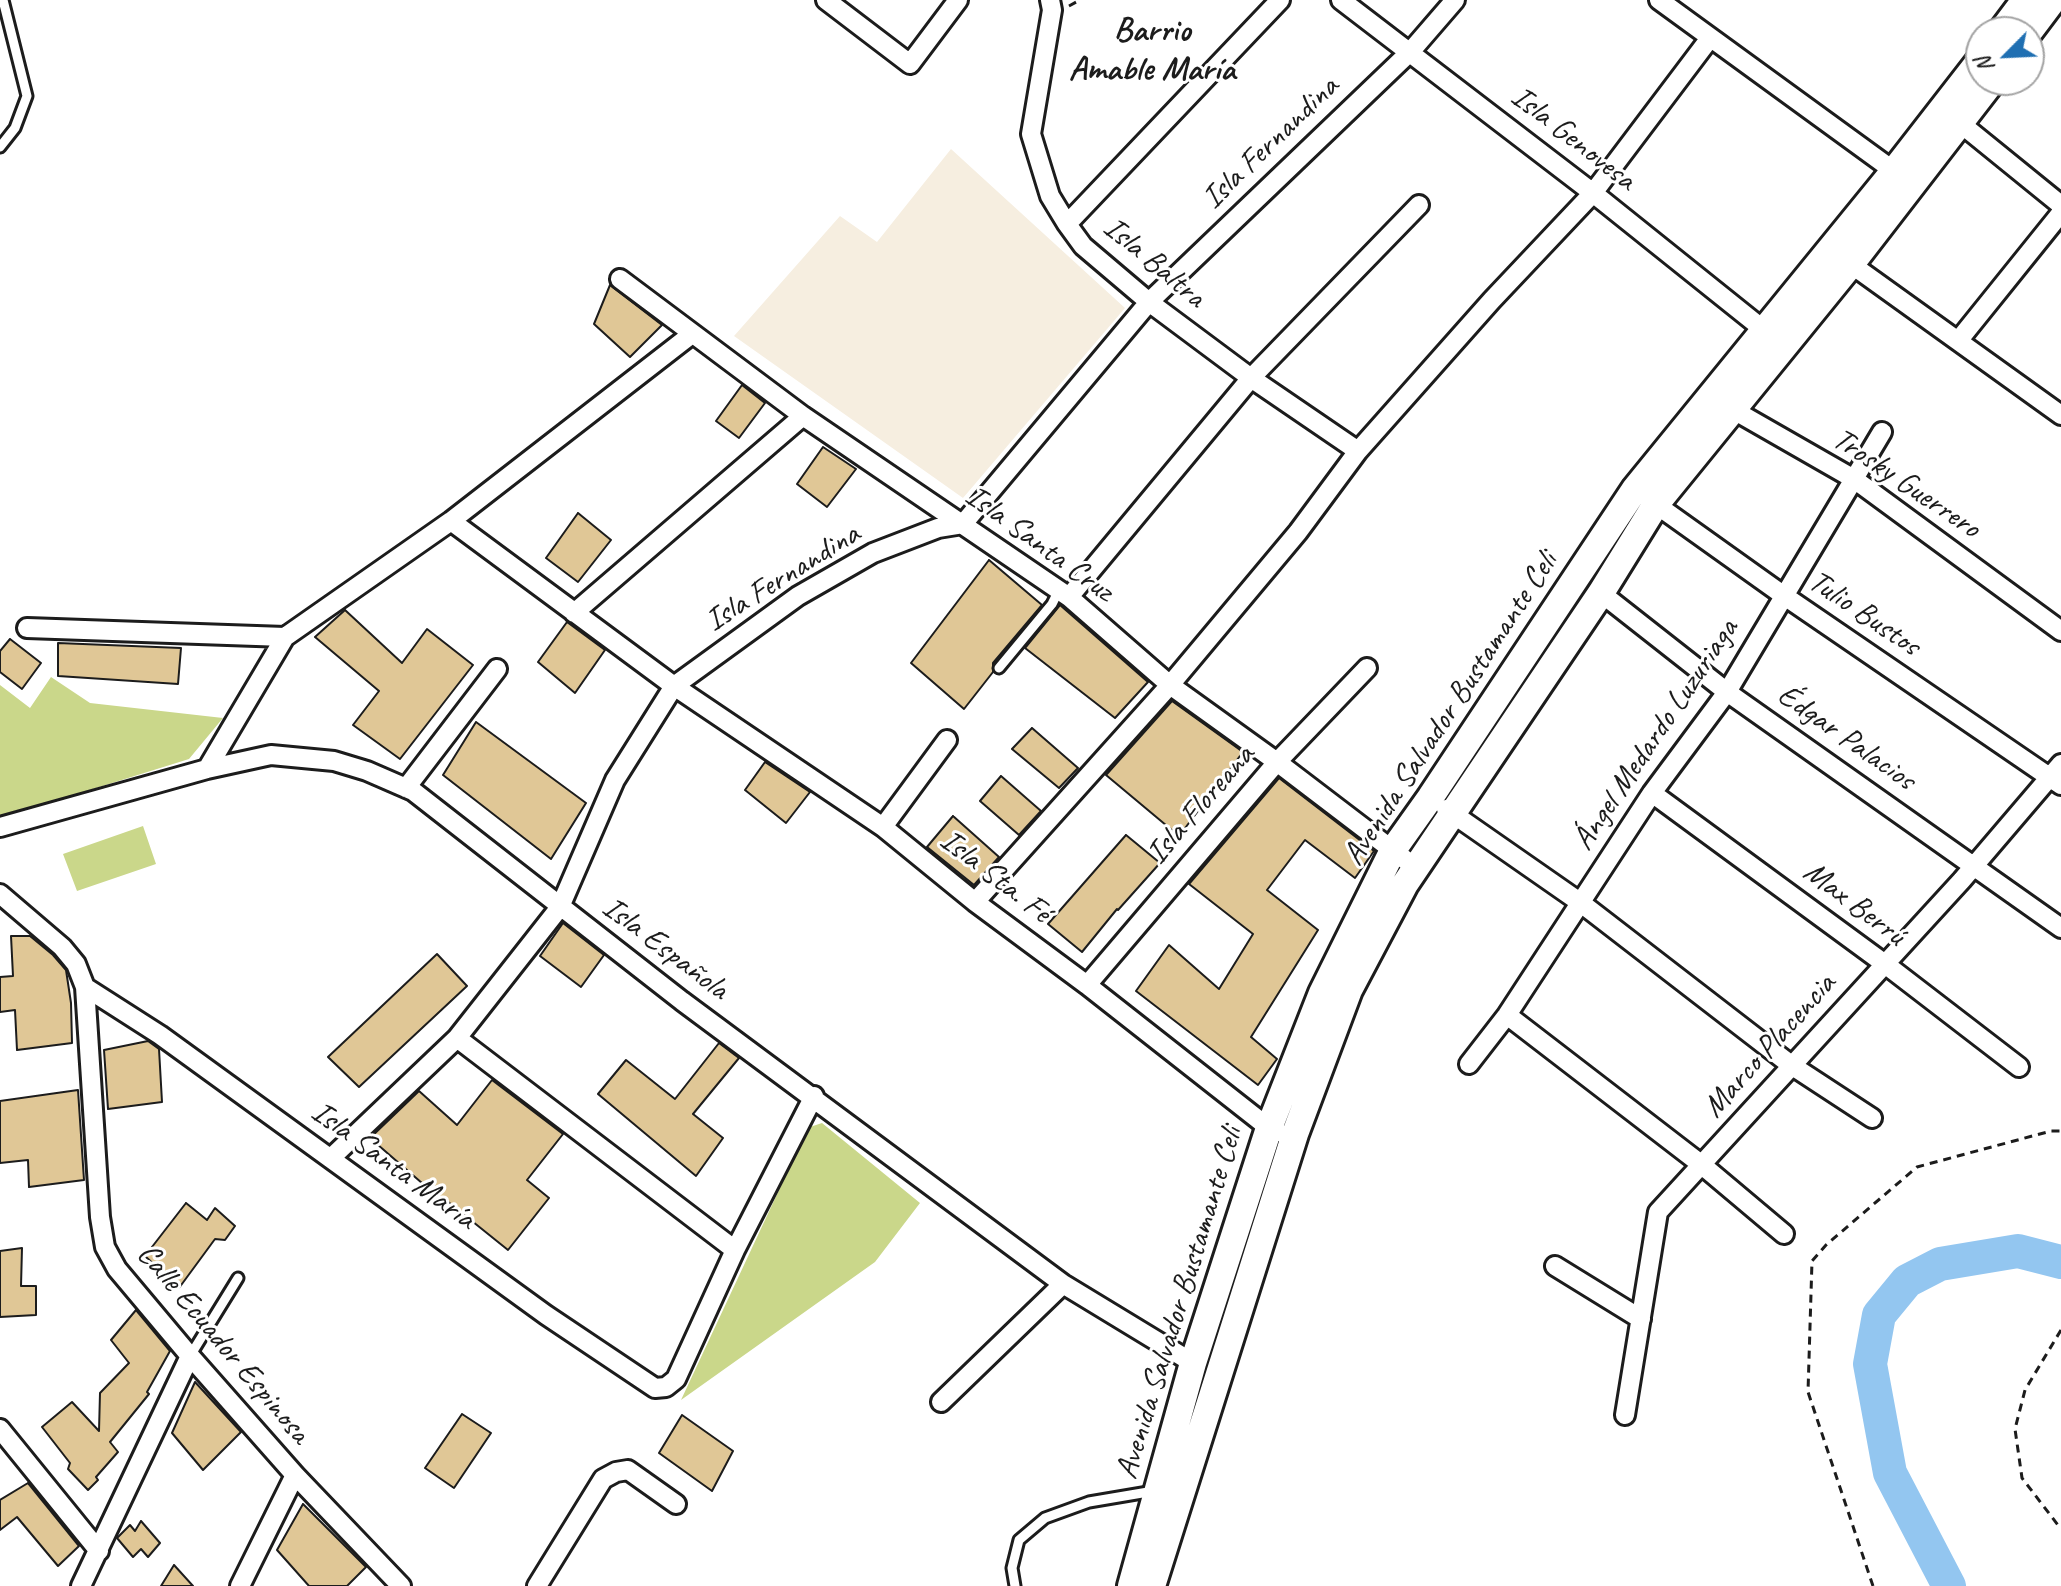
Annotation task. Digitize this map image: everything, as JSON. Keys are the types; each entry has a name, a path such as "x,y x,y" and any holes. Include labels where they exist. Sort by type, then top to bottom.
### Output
{"main road":[{"name":"Avenida Salvador Bustamante Celi","path":"1152,1586 1193,1363 1269,1128 1322,993 1393,850 1646,497 1711,396 1965,80"},
{"name":"Avenida Salvador Bustamante Celi","path":"1131,1586 1169,1494 1293,1139 1349,990 1373,942 1416,868 1601,593 1646,497 1733,411 1981,96"}],"street":[{"path":"826,0 910,64 958,0"},
{"name":"Isla Baltra","path":"1050,0 1052,10 1031,134 1050,196 1067,224 1083,246 1149,302 1251,378 1358,451"},
{"path":"1067,224 1280,0"},
{"name":"Isla Genovesa","path":"1341,0 1411,51 1764,330"},
{"name":"Isla Fernandina","path":"331,1158 457,1038 560,907 615,780 674,686 798,596 873,553 938,528 963,524 1149,302 1411,51 1455,0"},
{"path":"1659,0 1894,171"},
{"path":"975,902 1170,685 1298,532 1358,451 1492,300 1593,193 1710,38"},
{"path":"1960,123 2061,205"},
{"path":"1063,595 1251,378 1419,205"},
{"path":"1958,341 2061,213"},
{"path":"1829,248 2061,415"},
{"name":"Isla Santa Cruz","path":"620,279 803,416 1063,595 1170,685 1416,868"},
{"path":"207,769 285,637 451,521 692,334"},
{"name":"Trosky Guerrero","path":"1711,396 1854,479 2061,631"},
{"path":"574,613 803,416"},
{"name":"Ángel Medardo Luzuriaga","path":"1469,1064 1507,1015 1652,793 1727,692 1882,432"},
{"name":"Tulio Bustos","path":"1646,497 1783,595 2058,776"},
{"name":"Isla Sta. Fé","path":"451,521 674,686 883,827 975,902 1087,985 1269,1128 1293,1139"},
{"name":"Édgar Palacios","path":"1601,593 1727,692 2061,928"},
{"path":"27,628 285,637"},
{"name":"Isla Floreana","path":"1087,985 1277,762 1367,668"},
{"path":"406,788 497,669"},
{"path":"883,827 947,740"},
{"name":"Isla Española","path":"0,827 207,769 271,755 334,761 406,788 682,1001 814,1096 1063,1284 1193,1363"},
{"name":"Marco Placencia","path":"1625,1415 1658,1212 1973,864 2058,776"},
{"name":"Max Berrú","path":"1652,793 2019,1067"},
{"path":"1430,798 1581,903 1791,1065 1872,1118"},
{"name":"Calle Ecuador Espinosa","path":"0,894 62,947 76,964 85,987 100,1217 105,1247 117,1269 295,1475 401,1586"},
{"name":"Isla Santa María","path":"85,987 160,1035 546,1315 655,1388 666,1387 676,1379 735,1250"},
{"path":"1507,1015 1702,1165 1784,1234"},
{"path":"457,1038 735,1250 814,1096"},
{"path":"1555,1266 1641,1319"},
{"path":"941,1402 1063,1284"},
{"path":"81,1586 190,1356"},
{"path":"0,1429 99,1551"},
{"path":"537,1586 603,1479 628,1470 676,1504"},
{"path":"240,1586 295,1475"}],"lane":[{"path":"0,147 15,128 27,96 3,0"},
{"path":"0,32 14,40"},
{"path":"999,668 1063,595"},
{"path":"190,1356 238,1278"},
{"path":"1015,1586 1012,1568 1019,1540 1045,1518 1089,1502 1169,1494"}],"path":[{"path":"1873,1586 1808,1392 1812,1261 1826,1245 1917,1167 2051,1131 2061,1131"},
{"path":"2061,1330 2025,1390 2015,1429 2022,1478 2061,1529"}],"shaded area":[{"path":"951,149 1125,308 963,498 734,336 840,216 877,242"}],"green space":[{"path":"51,677 90,703 223,718 189,759 0,818 0,685 30,708"},
{"path":"143,826 156,864 77,891 63,854"},
{"path":"822,1123 920,1203 875,1262 681,1400 800,1145 810,1127"}],"building":[{"path":"610,285 662,325 630,357 594,324"},
{"path":"742,385 765,403 739,438 716,421"},
{"path":"823,447 856,469 827,507 797,484"},
{"path":"578,513 611,540 578,582 546,558"},
{"path":"989,560 1042,605 993,663 993,672 964,709 911,663"},
{"path":"1060,605 1148,682 1115,718 1025,648"},
{"path":"345,610 402,663 427,629 473,665 400,759 353,725 379,691 315,637"},
{"path":"567,622 605,650 575,693 538,662"},
{"path":"10,639 41,663 22,689 0,672 0,651"},
{"path":"58,643 181,648 178,684 58,676"},
{"path":"1172,701 1243,752 1179,836 1106,775"},
{"path":"476,722 586,803 551,859 443,775"},
{"path":"1032,728 1078,768 1059,788 1012,749"},
{"path":"765,762 810,792 786,823 745,790"},
{"path":"1001,776 1041,811 1019,835 980,801"},
{"path":"1279,778 1374,851 1355,878 1305,840 1267,890 1318,930 1251,1037 1277,1059 1258,1085 1136,991 1169,945 1219,989 1253,934 1189,884"},
{"path":"953,816 999,857 974,885 927,847"},
{"path":"1126,835 1160,863 1082,952 1048,924"},
{"path":"563,923 604,955 581,987 540,956"},
{"path":"11,936 30,936 66,970 72,1043 17,1050 15,1010 0,1012 0,977 13,976"},
{"path":"437,954 467,986 359,1087 328,1057"},
{"path":"148,1041 159,1049 162,1102 108,1109 104,1050"},
{"path":"719,1043 739,1058 693,1114 723,1138 696,1176 598,1094 626,1060 675,1099"},
{"path":"492,1080 563,1134 527,1180 549,1198 508,1250 447,1201 445,1203 370,1138 419,1091 457,1125"},
{"path":"78,1090 84,1180 29,1187 28,1160 0,1163 0,1101"},
{"path":"186,1203 207,1220 215,1208 235,1226 225,1240 215,1239 179,1288 145,1256"},
{"path":"22,1248 21,1286 36,1286 36,1315 0,1317 0,1251"},
{"path":"136,1310 170,1351 147,1392 149,1394 110,1442 118,1452 88,1490 68,1469 70,1463 42,1427 72,1402 99,1431 100,1393 129,1363 111,1340"},
{"path":"195,1382 241,1432 203,1470 172,1433"},
{"path":"462,1414 491,1433 454,1488 425,1468"},
{"path":"682,1415 733,1451 712,1491 659,1453"},
{"path":"28,1483 79,1546 58,1566 17,1517 0,1530 0,1500"},
{"path":"303,1504 366,1567 347,1586 309,1586 277,1550"},
{"path":"141,1521 160,1543 148,1557 141,1549 133,1557 117,1538 130,1525 135,1531"},
{"path":"174,1565 193,1586 161,1586"}],"waterway":[{"path":"1949,1586 1890,1473 1870,1364 1879,1315 1907,1281 1940,1264 2018,1251 2061,1262"}],"district":[{"name":"Barrio Amable María","path":"1152,50"}]}
